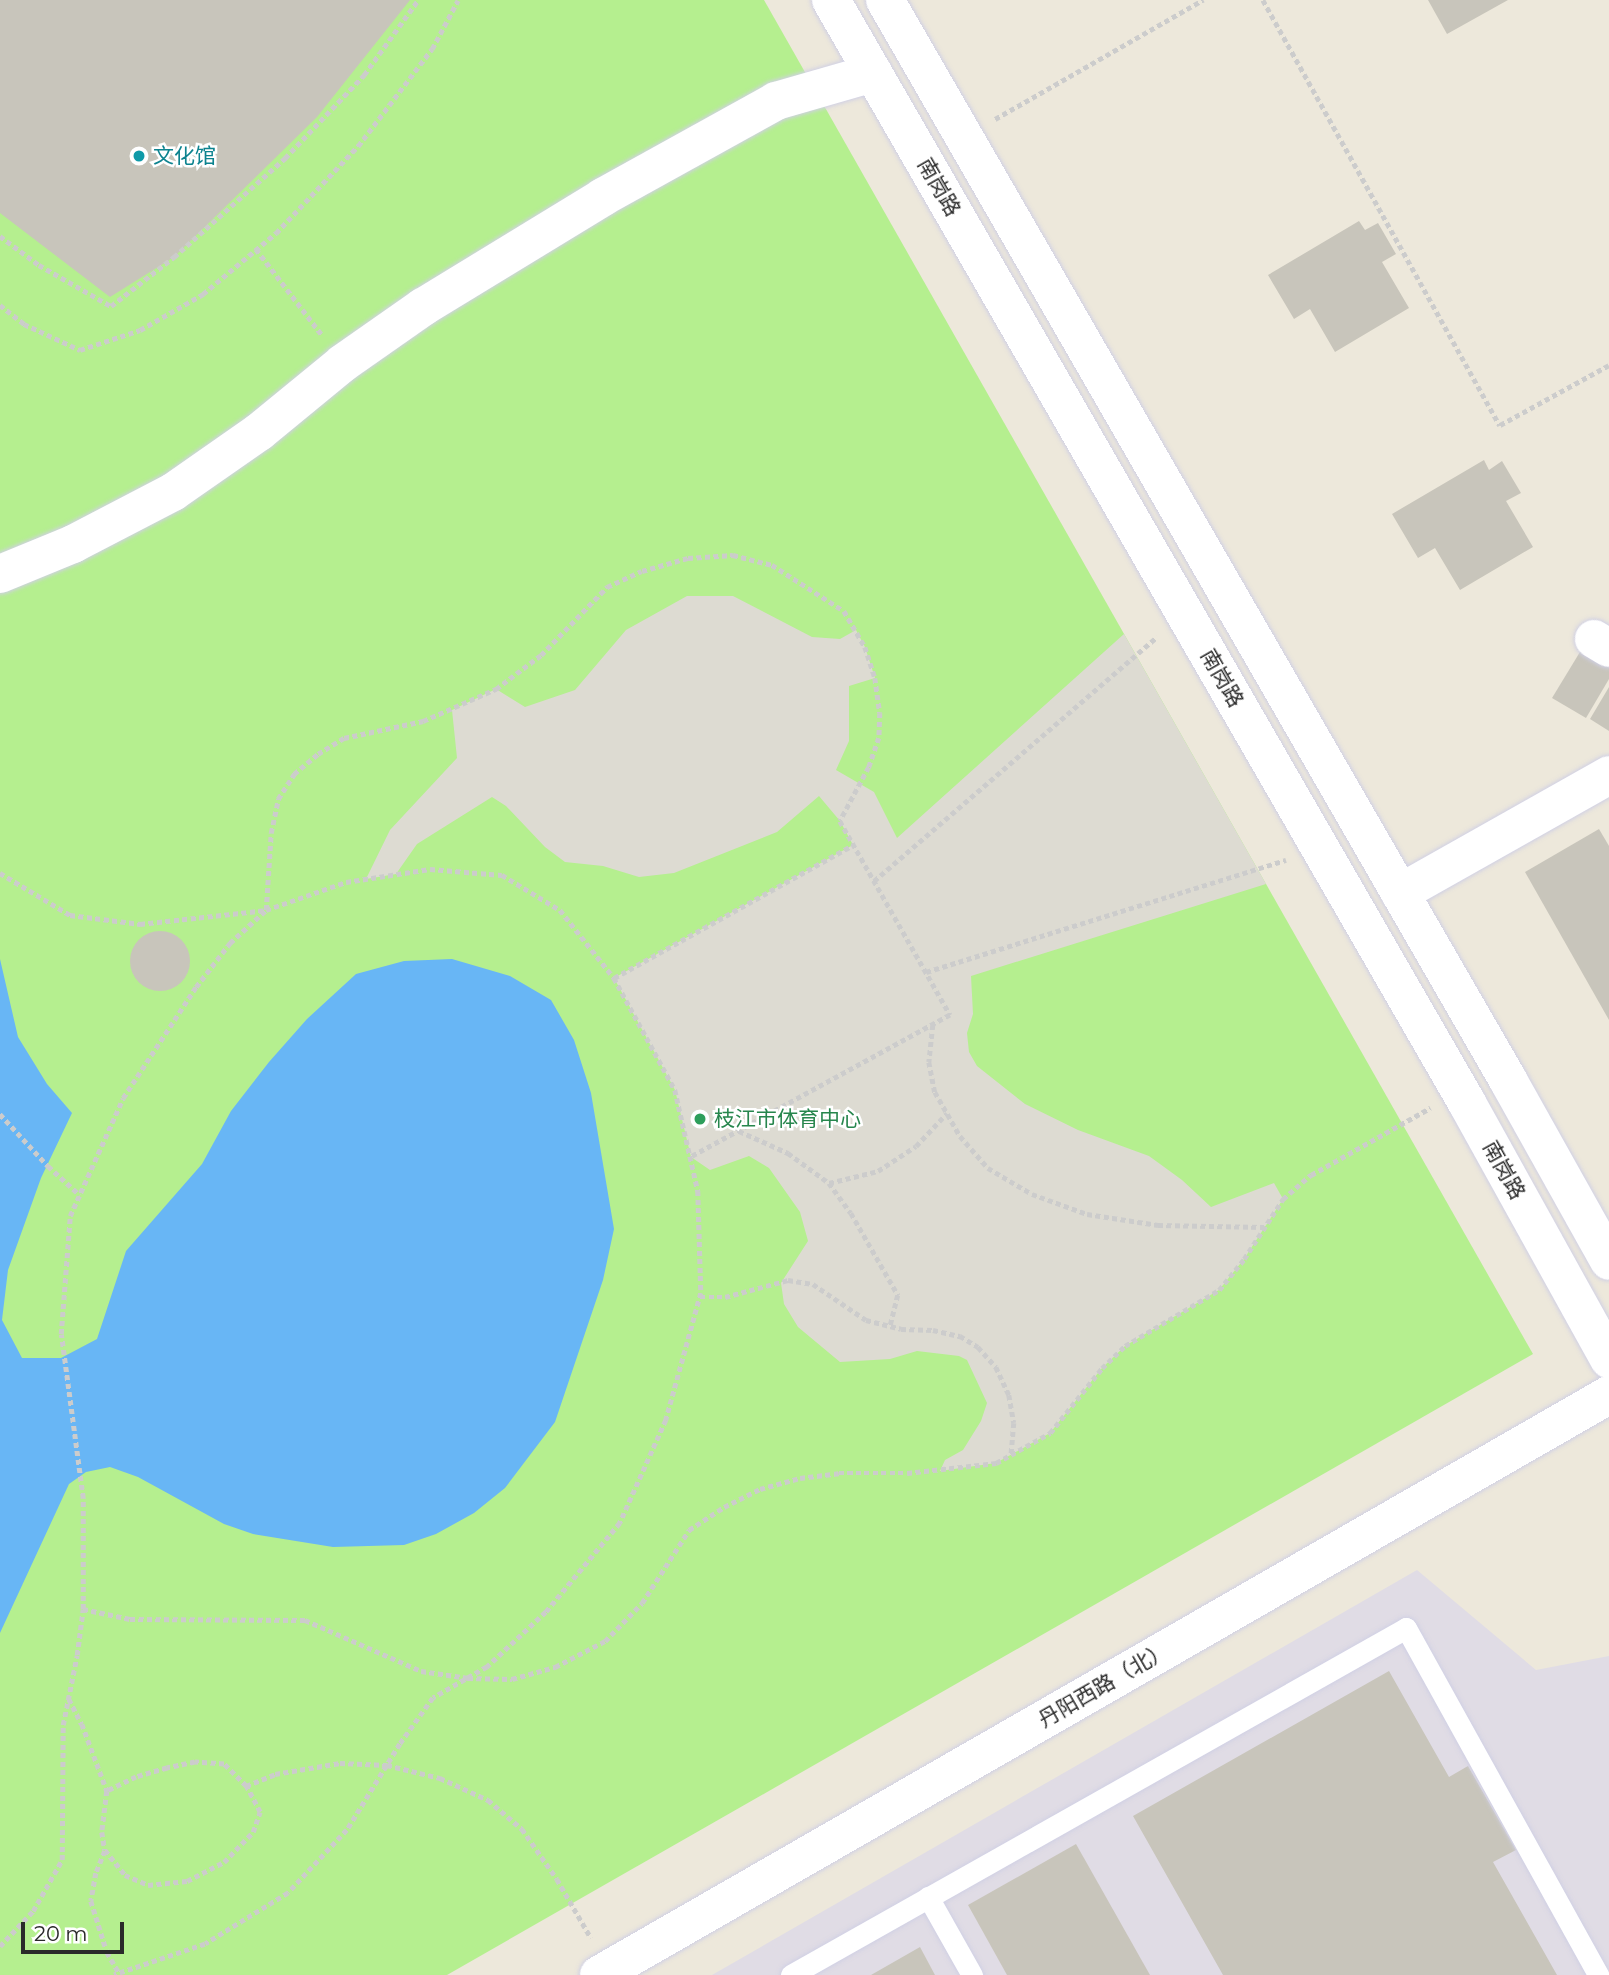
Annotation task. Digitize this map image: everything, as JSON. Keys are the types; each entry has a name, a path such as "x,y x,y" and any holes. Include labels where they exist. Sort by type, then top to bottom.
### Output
{"main road":[{"name":"南岗路","path":"831,0 1460,1091 1609,1359"},
{"path":"885,0 1609,1261"},
{"path":"0,574 73,544 173,492 259,432 343,363 423,307 603,198 776,101 873,73"},
{"path":"1400,893 1609,775"},
{"name":"丹阳西路（北）","path":"604,1972 1609,1395"}],"lane":[{"path":"791,1975 1406,1628 1598,1975"},
{"path":"928,1898 972,1975"}],"path":[{"path":"0,236 39,265 111,306 174,257 285,158 364,75 418,0"},
{"path":"0,305 24,324 80,350 140,330 203,294 276,233 358,146 432,49 458,0"},
{"path":"964,137 1203,0"},
{"path":"1263,0 1500,425 1609,365"},
{"path":"256,249 343,363"},
{"path":"0,1946 33,1911 62,1860 62,1751 83,1609 83,1498 61,1334 70,1216 123,1098 230,943 266,910 270,844 278,799 302,768 344,738 423,721 496,689 541,655 607,587 642,571 688,558 733,555 772,565 844,611 866,647 875,678 879,726 869,767 840,821 950,1015 691,1157"},
{"path":"874,881 1185,613"},
{"path":"614,978 853,845"},
{"path":"926,972 1321,849"},
{"path":"0,873 70,915 140,924 266,910 346,882 430,869 502,875 560,910 614,978 675,1090 698,1191 700,1297 666,1420 620,1523 546,1612 487,1667 433,1698 347,1830 288,1893 205,1944 116,1974 91,1901 96,1873 105,1850"},
{"path":"933,1025 929,1062 935,1093 960,1136 988,1168 1032,1194 1087,1214 1158,1225 1265,1227"},
{"path":"83,1609 130,1619 305,1620 421,1671 468,1678 512,1679 555,1667 605,1641 642,1603 689,1530 724,1507 760,1489 800,1478 839,1473 951,1470 996,1463 1050,1433 1102,1368 1125,1346 1219,1290 1283,1199 1311,1175 1460,1091"},
{"path":"0,1114 48,1166 80,1195"},
{"path":"829,1183 878,1171 916,1146 947,1114"},
{"path":"738,1131 788,1153 829,1183 851,1213 898,1295 890,1326"},
{"path":"700,1297 725,1297 788,1280 813,1284 835,1296 866,1320 960,1336 978,1347 996,1367 1009,1395 1014,1423 1011,1456"},
{"path":"68,1698 82,1724 107,1791 102,1832 105,1850 125,1875 148,1885 187,1881 224,1862 253,1832 260,1812 246,1786 224,1764 195,1762 136,1777 107,1791"},
{"path":"246,1786 275,1774 341,1763 387,1765 440,1778 488,1800 522,1829 556,1879 604,1972"}],"shaded area":[{"path":"687,596 733,596 812,637 840,639 856,630 865,647 875,678 849,686 849,741 836,770 874,792 897,838 1124,634 1266,884 971,976 973,1014 967,1033 969,1052 977,1066 1025,1104 1078,1130 1149,1156 1182,1180 1211,1207 1274,1183 1283,1199 1244,1259 1219,1290 1125,1346 1102,1368 1050,1433 996,1463 940,1471 945,1460 963,1450 981,1421 987,1403 967,1360 959,1356 917,1351 890,1359 840,1362 798,1327 784,1304 781,1283 808,1241 800,1212 769,1168 749,1156 710,1170 691,1157 675,1090 614,978 853,845 840,821 819,796 777,832 674,873 639,877 603,866 565,862 545,847 506,806 492,797 417,844 396,874 366,879 390,830 457,758 452,710 496,689 525,707 575,690 626,630"},
{"path":"1417,1570 1536,1670 1609,1656 1609,1975 712,1975"}],"green space":[{"name":"枝江市体育中心","path":"0,0 764,0 1533,1354 447,1975 0,1975"}],"water":[{"path":"0,959 18,1037 47,1084 72,1113 41,1178 8,1270 2,1320 22,1358 61,1358 97,1339 126,1251 202,1164 231,1111 269,1062 307,1019 356,974 404,961 452,959 510,976 551,1000 574,1040 591,1093 614,1229 603,1280 555,1422 505,1488 474,1513 436,1534 404,1545 333,1547 253,1534 224,1524 138,1477 110,1467 86,1472 69,1484 0,1633"}],"building":[{"name":"文化馆","path":"0,0 410,0 317,117 174,257 110,297 0,213"},
{"path":"1428,0 1508,0 1447,34"},
{"path":"1359,221 1365,230 1378,223 1396,254 1382,262 1409,308 1335,352 1310,309 1294,319 1268,275"},
{"path":"1484,460 1489,470 1502,461 1521,493 1506,501 1533,547 1460,590 1435,548 1418,558 1392,514"},
{"path":"1583,647 1609,662 1609,679 1586,718 1552,698"},
{"path":"1609,687 1609,731 1590,719"},
{"path":"1599,829 1609,846 1609,1020 1525,872"},
{"path":"154,931 166,931 185,944 190,961 188,973 177,986 166,991 154,991 135,978 130,967 130,955 143,936"},
{"path":"1389,1671 1449,1777 1468,1766 1516,1850 1493,1862 1557,1975 1223,1975 1133,1816"},
{"path":"1076,1844 1150,1975 1007,1975 968,1905"},
{"path":"920,1947 935,1975 871,1975"}],"place":[{"name":"文化馆","path":"139,156"},
{"name":"枝江市体育中心","path":"700,1119"}]}
